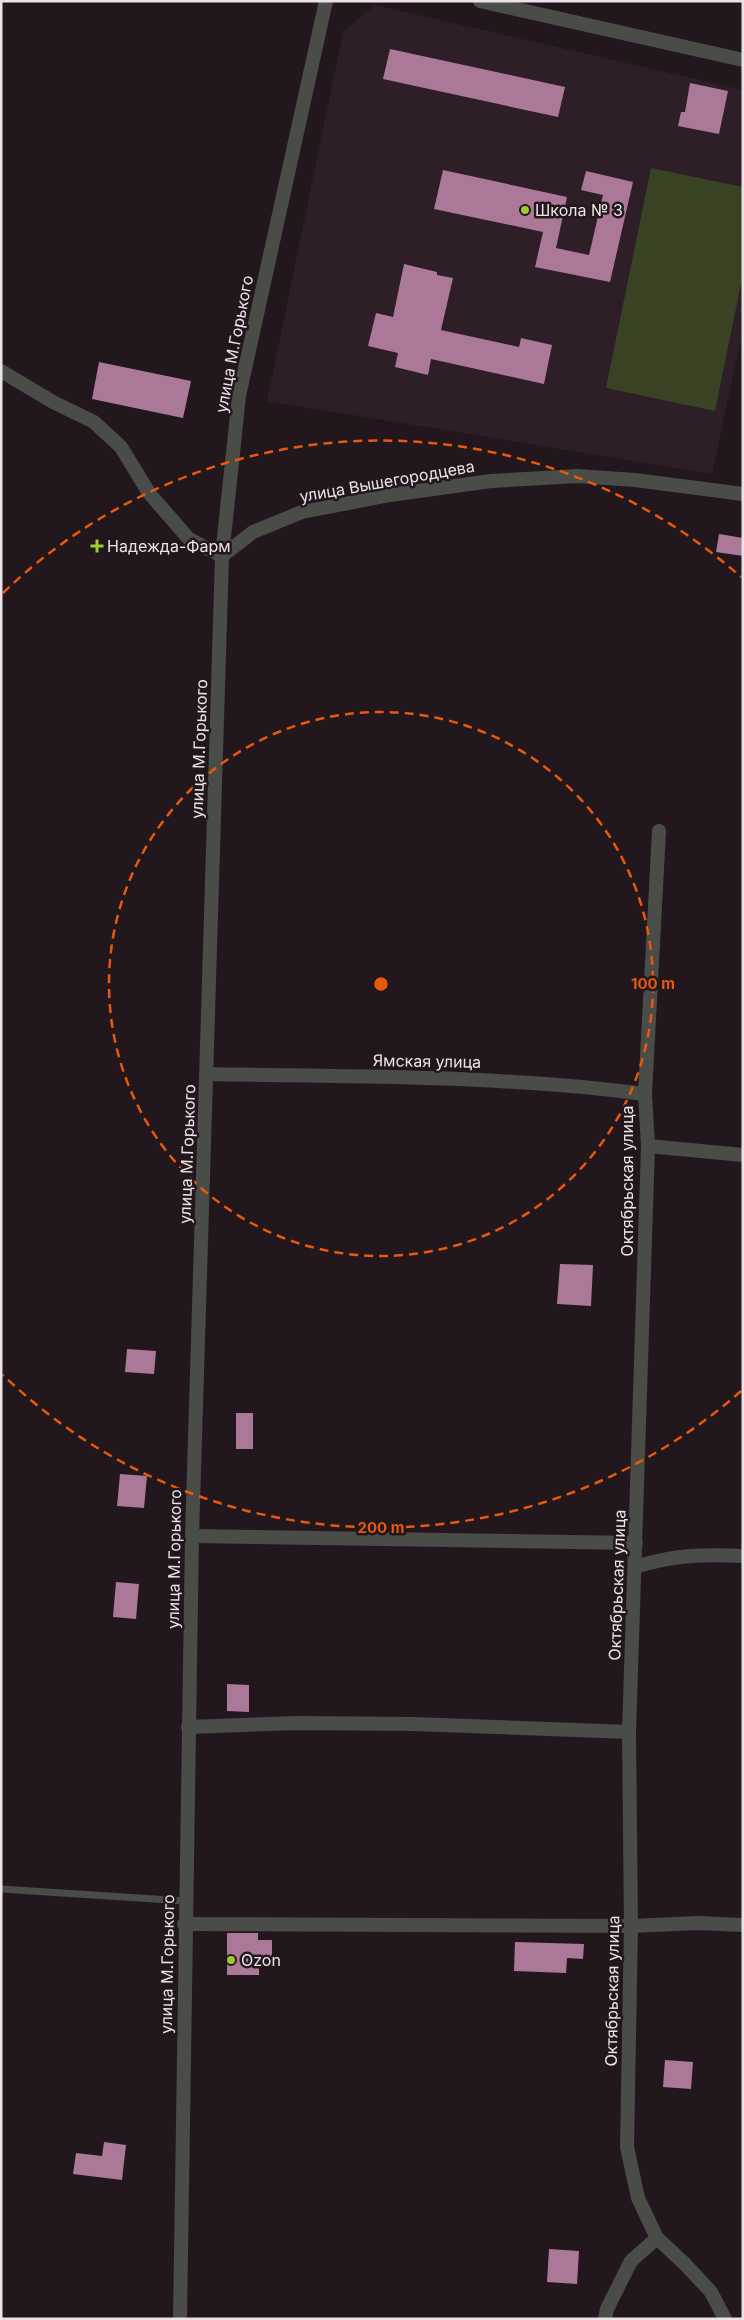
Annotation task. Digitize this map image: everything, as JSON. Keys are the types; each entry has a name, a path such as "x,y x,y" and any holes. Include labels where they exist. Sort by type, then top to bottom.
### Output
{"street":[{"name":"улица М.Горького","path":"180,2319 184,1924 192,1536 222,556 238,396 326,1"},
{"path":"480,1 743,60"},
{"path":"1,371 54,402 94,422 121,446 150,493 189,540 222,556"},
{"name":"улица Вышегородцева","path":"222,556 253,532 302,512 490,481 577,476 635,480 743,494"},
{"name":"Октябрьская улица","path":"657,2238 638,2198 627,2147 631,1926 629,1732 648,1146 645,1094 659,830"},
{"name":"Ямская улица","path":"207,1074 476,1078 580,1086 645,1094"},
{"path":"648,1146 743,1155"},
{"path":"192,1536 636,1543"},
{"path":"635,1567 664,1558 702,1554 743,1556"},
{"path":"188,1728 296,1723 413,1724 629,1732"},
{"path":"184,1924 631,1926 698,1923 743,1925"},
{"path":"606,2319 607,2309 631,2261 657,2238 711,2292 725,2319"}],"lane":[{"path":"1,1889 185,1901"}],"shaded area":[{"name":"Школа № 3","path":"375,5 743,90 743,330 712,474 267,401 343,32"}],"green space":[{"path":"651,168 743,187 743,274 715,411 606,388"}],"building":[{"path":"390,49 565,87 558,117 383,79"},
{"path":"690,83 728,91 719,134 678,126 681,112 685,112"},
{"path":"443,170 567,197 556,248 589,255 603,195 581,190 586,171 633,182 610,282 535,267 543,232 434,209"},
{"path":"404,264 437,272 437,275 453,278 441,330 519,347 521,338 552,345 544,384 431,359 428,375 395,367 398,353 368,346 376,313 393,317"},
{"path":"99,362 191,381 183,418 92,399"},
{"path":"719,534 743,538 743,556 716,552"},
{"path":"560,1264 593,1265 591,1306 557,1304"},
{"path":"127,1349 156,1351 154,1374 125,1372"},
{"path":"236,1413 253,1413 253,1449 236,1449"},
{"path":"120,1474 147,1476 144,1508 117,1506"},
{"path":"116,1582 139,1584 136,1619 113,1617"},
{"path":"227,1684 249,1685 249,1712 227,1711"},
{"path":"227,1933 258,1933 258,1940 272,1940 272,1959 259,1959 259,1975 227,1975"},
{"path":"515,1942 584,1944 583,1959 567,1958 566,1973 514,1971"},
{"path":"665,2060 693,2062 691,2089 663,2087"},
{"path":"104,2142 126,2145 122,2180 73,2174 76,2153 102,2156"},
{"path":"549,2249 579,2251 577,2284 547,2282"}],"place":[{"name":"Школа № 3","path":"525,210"},
{"name":"Надежда-Фарм","path":"97,546"},
{"name":"Ozon","path":"231,1960"}]}
